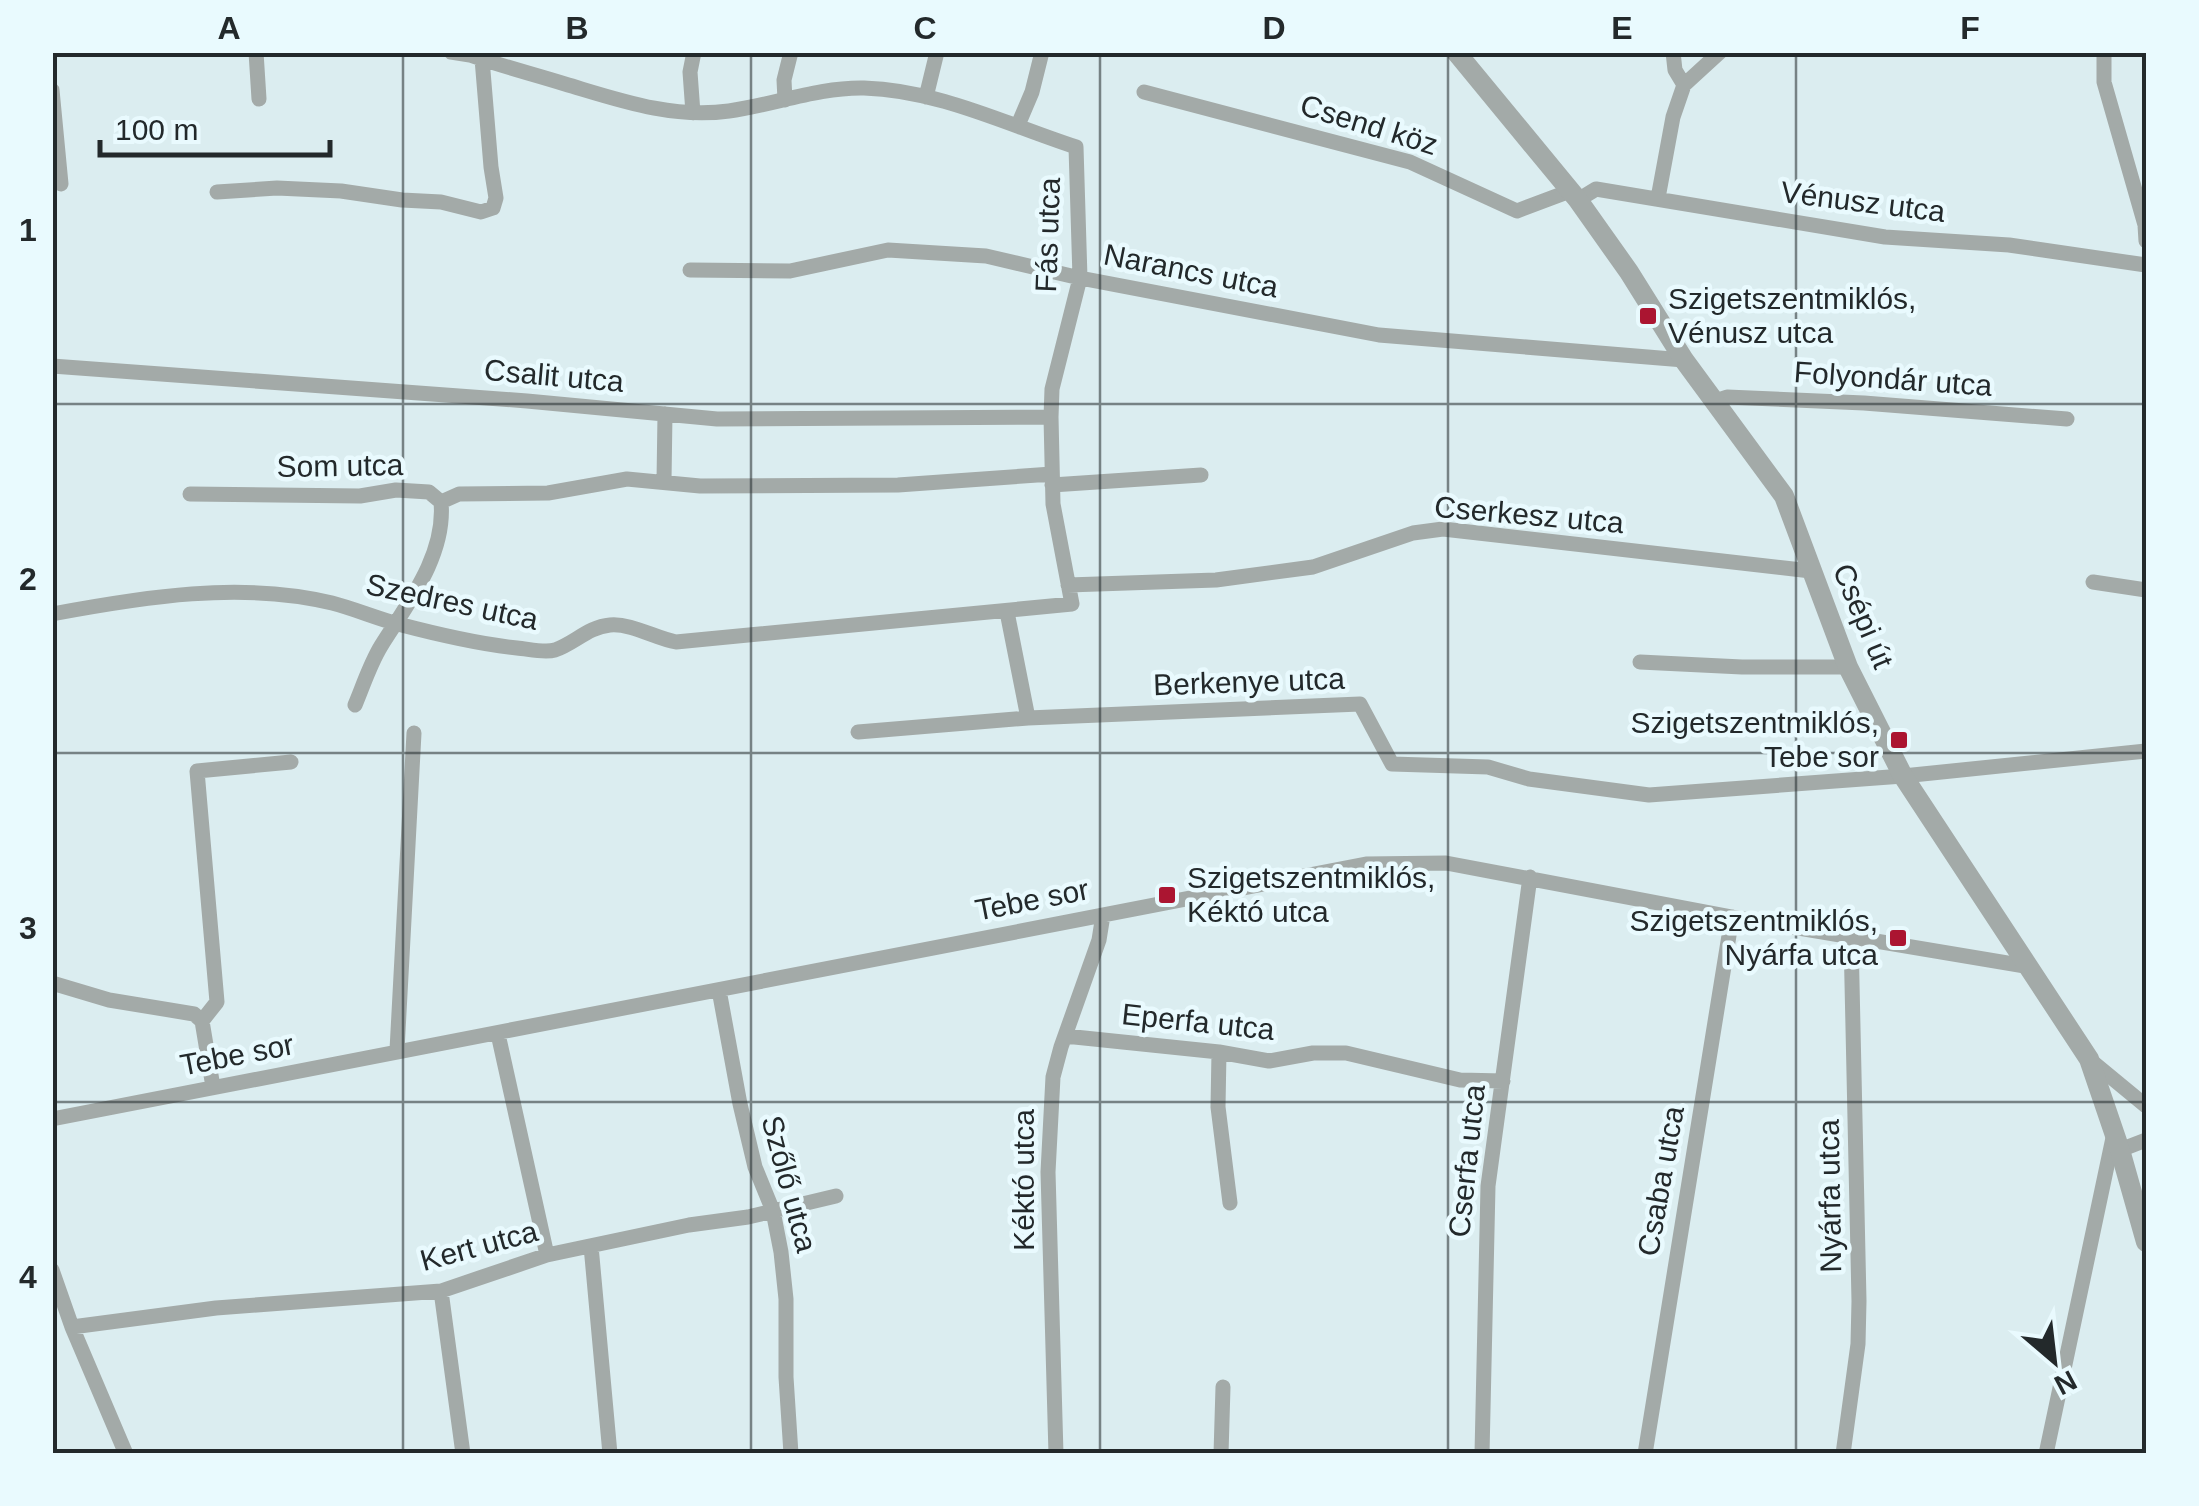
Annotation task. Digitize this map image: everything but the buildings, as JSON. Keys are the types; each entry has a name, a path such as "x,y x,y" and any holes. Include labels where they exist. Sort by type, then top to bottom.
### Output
{"street":[{"path":"256,52 259,98"},
{"name":"Fás utca","path":"452,52 649,108 693,113 864,88 926,97 1018,125 1076,148 1080,278 1052,388 1051,417 1052,480 1072,604"},
{"path":"693,113 690,72 694,52"},
{"path":"785,100 784,80 792,52"},
{"path":"926,97 937,52"},
{"path":"1018,125 1042,52"},
{"name":"Csépi út","path":"1456,52 1574,196 1629,272 1684,360 1784,496 1848,667 1904,776 2089,1059 2146,1242"},
{"path":"1673,52 1675,70 1684,85"},
{"path":"1658,198 1673,116 1684,85 1720,52"},
{"path":"2104,52 2104,82 2146,225 2146,241"},
{"path":"217,192 277,188 342,191 441,202 481,212 493,208 496,198 474,56"},
{"path":"52,90 61,184"},
{"name":"Csend köz","path":"1144,92 1410,162 1517,211 1574,196"},
{"name":"Vénusz utca","path":"1574,196 1596,190 1885,237 2009,245 2146,261"},
{"name":"Narancs utca","path":"690,270 790,271 888,250 986,256 1080,278 1379,335 1684,360"},
{"name":"Csalit utca","path":"52,366 717,419 1051,417"},
{"name":"Folyondár utca","path":"1715,400 1728,397 1864,402 2067,420"},
{"path":"664,481 665,414"},
{"name":"Som utca","path":"190,494 360,496 396,490 430,492 441,502 458,494 548,493 627,479 700,486 898,485 923,480 1201,475"},
{"path":"355,705 379,649 398,624 441,538 441,502"},
{"name":"Cserkesz utca","path":"1068,584 1216,580 1313,567 1413,533 1443,529 1810,571"},
{"path":"2092,582 2146,590"},
{"name":"Szedres utca","path":"52,614 126,600 281,595 332,603 398,624 544,651 557,649 588,630 608,625 622,625 676,642 1072,604"},
{"path":"1008,612 1028,718"},
{"path":"1640,662 1742,668 1848,667"},
{"name":"Berkenye utca","path":"858,732 1028,718 1360,704 1392,764 1488,767 1529,779 1649,795 1904,776"},
{"path":"397,1050 414,733"},
{"path":"1904,776 2146,750"},
{"path":"202,1020 216,1002 197,770 292,762"},
{"name":"Tebe sor","path":"52,1119 1366,864 1446,863 1732,917 2025,966"},
{"name":"Cserfa utca","path":"1482,1454 1485,1230 1512,993 1530,877"},
{"name":"Kéktó utca","path":"1056,1454 1048,1172 1053,1077 1099,940 1103,915"},
{"name":"Csaba utca","path":"1645,1454 1732,917"},
{"name":"Nyárfa utca","path":"1842,1454 1858,1344 1859,1300 1851,937"},
{"path":"52,984 109,1000 194,1014 202,1020 213,1088"},
{"name":"Szőlő utca","path":"718,990 752,1151 773,1211 786,1299 791,1454"},
{"path":"498,1034 547,1255"},
{"name":"Eperfa utca","path":"1065,1036 1219,1052 1269,1062 1346,1053 1460,1080 1503,1081"},
{"path":"1219,1052 1218,1106 1230,1203"},
{"path":"2089,1059 2146,1106"},
{"path":"2046,1454 2117,1142 2146,1140"},
{"name":"Kert utca","path":"72,1327 216,1308 441,1290 547,1255 836,1196"},
{"path":"591,1246 610,1454"},
{"path":"52,1270 126,1454"},
{"path":"441,1290 463,1454"},
{"path":"1220,1454 1223,1386"}],"place":[{"name":"Szigetszentmiklós, Vénusz utca","path":"1648,316"},
{"name":"Szigetszentmiklós, Tebe sor","path":"1899,740"},
{"name":"Szigetszentmiklós, Kéktó utca","path":"1167,895"},
{"name":"Szigetszentmiklós, Nyárfa utca","path":"1898,938"}]}
